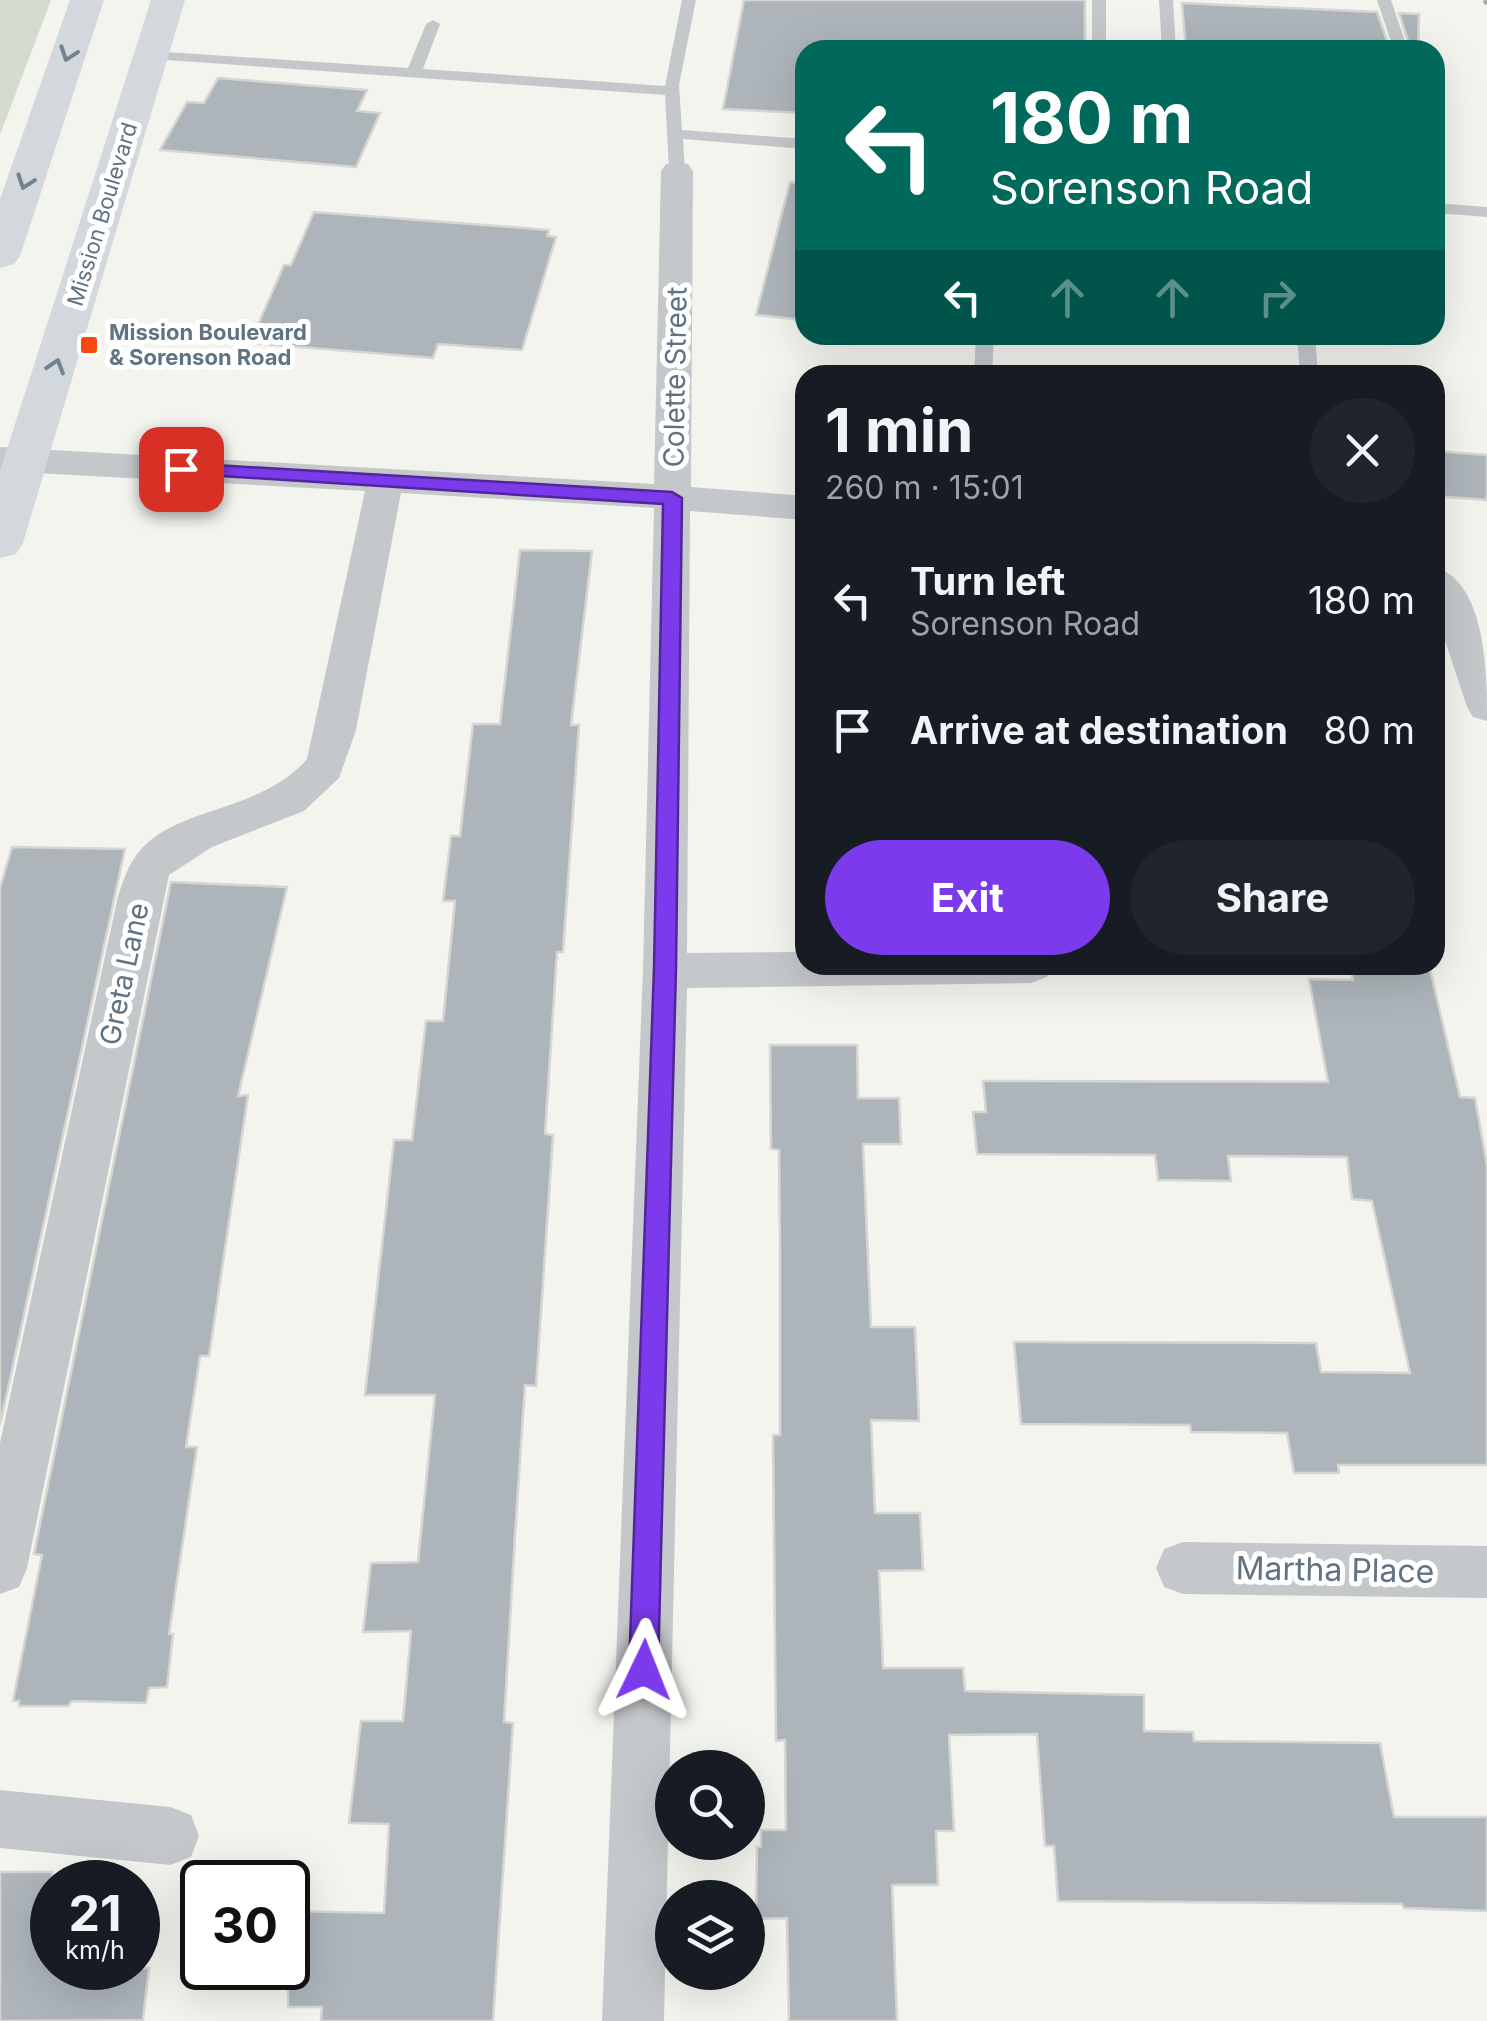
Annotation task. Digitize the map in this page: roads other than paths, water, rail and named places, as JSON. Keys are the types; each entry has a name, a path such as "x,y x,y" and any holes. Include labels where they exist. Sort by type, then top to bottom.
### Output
{"main road":[{"path":"0,256 87,0"},
{"name":"Mission Boulevard","path":"0,543 14,459 168,0"}],"street":[{"name":"Colette Street","path":"633,2021 665,968 677,172"},
{"path":"14,459 795,507"},
{"name":"Greta Lane","path":"0,1568 140,896 154,863 189,840 282,802 324,767 336,730 386,480"},
{"path":"1445,596 1487,707"},
{"path":"665,968 709,972 795,970"},
{"name":"Martha Place","path":"1183,1568 1487,1572"},
{"path":"0,1819 170,1836"}],"lane":[{"path":"677,172 673,91 689,0"},
{"path":"1098,40 1099,0"},
{"path":"1166,0 1168,40"},
{"path":"1384,0 1398,40"},
{"path":"414,72 433,24"},
{"path":"151,54 673,91"},
{"path":"676,134 795,143"},
{"path":"1445,209 1487,212"}],"railway":[{"path":"1485,0 1487,4"}],"place":[{"name":"Mission Boulevard & Sorenson Road","path":"89,345"}]}
